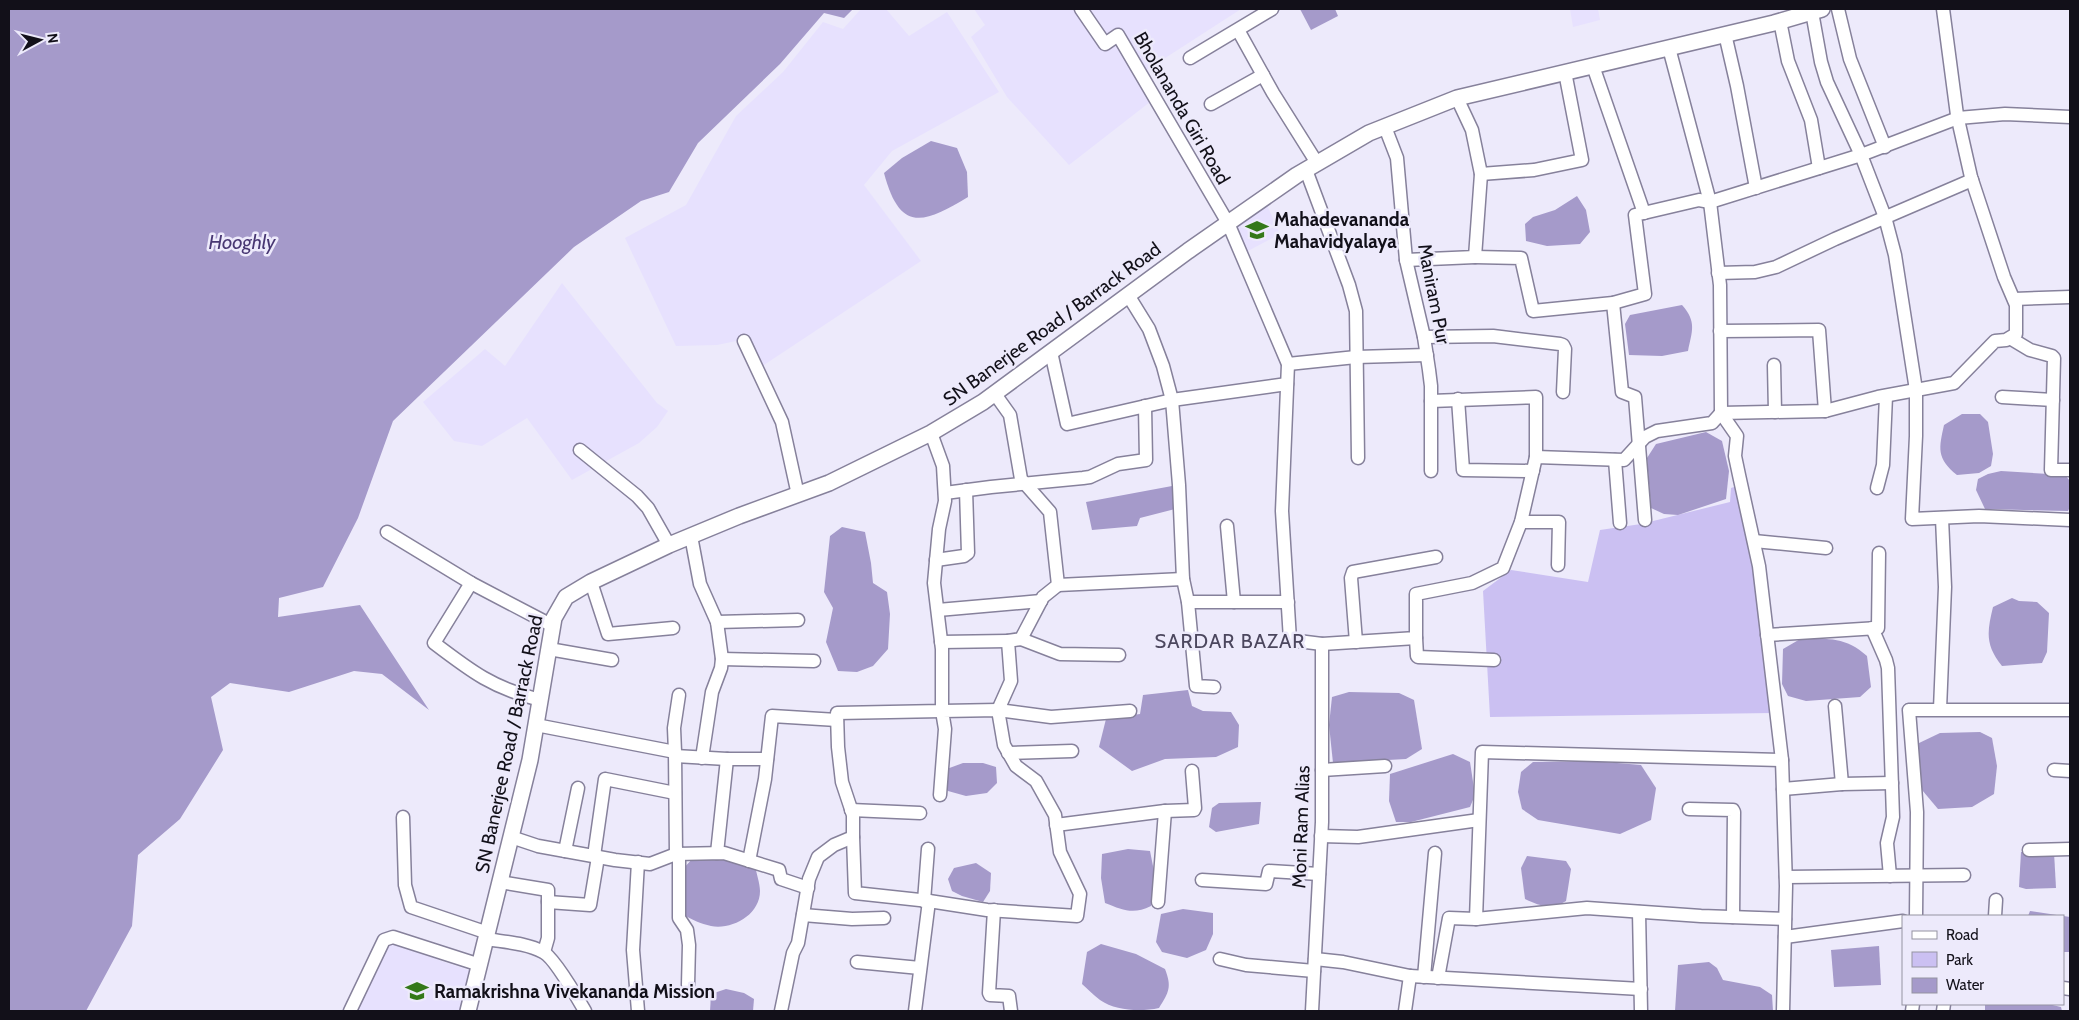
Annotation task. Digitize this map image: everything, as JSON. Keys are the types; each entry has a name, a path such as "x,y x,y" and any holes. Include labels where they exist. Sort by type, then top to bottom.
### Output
{"street":[{"name":"Bholananda Giri Road","path":"1081,9 1105,44 1118,35 1228,223"},
{"path":"1190,58 1272,9"},
{"path":"1838,9 1850,59 1884,146"},
{"path":"1536,456 1624,460 1645,437 1657,431 1712,423 1721,413 1825,411 1886,396 1954,383 1995,341 2006,340 2016,334 2016,304 2004,277 1972,180 1958,118 1943,9"},
{"name":"SN Banerjee Road / Barrack Road","path":"468,1011 530,760 554,618 566,597 590,582 669,545 739,516 830,483 931,433 995,394 1228,223 1311,167 1369,133 1457,98 1780,21 1817,10"},
{"path":"1817,10 1821,62 1885,217 1895,255 1916,390 1912,519 1980,516 2070,520"},
{"path":"1780,21 1788,61 1811,120 1819,168"},
{"path":"1238,30 1311,167 1349,284 1356,311 1358,458"},
{"path":"1725,34 1737,86 1756,188"},
{"path":"1669,48 1710,202 1718,273 1721,413 1737,436 1735,456 1759,566 1782,760 1786,877 1783,1011"},
{"path":"1593,66 1644,213"},
{"path":"1481,174 1534,170 1582,160 1565,72"},
{"path":"1211,104 1263,75"},
{"path":"1457,98 1472,130 1481,174 1475,257"},
{"path":"1406,260 1475,257 1521,258 1533,311 1613,303 1645,294 1635,215 1699,200 1710,202 1861,155 1958,118 2005,114 2070,116"},
{"name":"Maniram Pur","path":"1385,127 1397,158 1406,260 1427,355 1431,401 1431,471"},
{"path":"1718,273 1755,272 1776,267 1972,180"},
{"path":"1228,223 1288,364 1282,511 1290,640 1322,644 1416,638"},
{"path":"1128,295 1149,330 1163,366 1172,400 1179,485 1183,579 1188,602 1196,686 1214,687"},
{"path":"2014,299 2070,296"},
{"path":"1613,303 1622,392 1635,397 1645,520"},
{"path":"1720,331 1819,330 1825,411"},
{"path":"1424,337 1493,336 1563,345 1565,349 1563,392"},
{"path":"2010,338 2030,350 2052,356 2051,470 2070,470"},
{"path":"744,341 782,422 798,494"},
{"path":"1051,352 1067,424 1172,400 1287,384"},
{"path":"1288,364 1356,357 1427,355"},
{"path":"1774,365 1775,412"},
{"path":"995,394 1010,415 1021,479 1050,512 1058,584"},
{"path":"1877,488 1883,465 1886,396"},
{"path":"1431,401 1536,397 1536,456 1521,522 1503,568 1472,583 1416,594 1418,657 1494,660"},
{"path":"2002,397 2053,400"},
{"path":"1458,399 1464,470 1533,471"},
{"path":"945,494 966,490 1090,477 1118,464 1146,460 1145,406"},
{"path":"931,433 943,466 945,494 939,529 934,583 941,642 942,711 945,729 940,795"},
{"path":"580,450 637,496 648,508 669,545"},
{"path":"1615,460 1620,523"},
{"path":"936,560 964,556 968,553 966,490"},
{"path":"1940,709 1945,587 1942,518"},
{"path":"1521,522 1559,522 1558,564"},
{"path":"1227,526 1234,602"},
{"path":"387,532 471,583 553,626"},
{"path":"691,536 700,584 717,622 722,659 721,668 712,692 702,758"},
{"path":"1754,541 1826,548"},
{"path":"1767,635 1878,628 1879,553"},
{"path":"1356,642 1351,578 1353,572 1436,557"},
{"path":"1130,711 1051,717 998,710 837,713 842,782 851,810 855,893 994,910 1077,916 1080,894 1060,852 1055,815 1036,781 1016,766 1004,746 998,710 1011,681 1015,640 1043,597 1058,584 1183,579"},
{"path":"590,582 608,634 673,628"},
{"path":"471,583 434,643 476,676 512,693 540,700"},
{"path":"938,610 1041,601"},
{"path":"1188,602 1288,602"},
{"path":"717,622 798,620"},
{"path":"1872,628 1888,668 1893,817 1887,843 1890,876"},
{"path":"941,642 1015,640 1060,654 1119,655"},
{"name":"Moni Ram Alias","path":"1312,1011 1321,836 1322,644"},
{"path":"549,649 612,660"},
{"path":"722,659 814,661"},
{"path":"679,695 674,728 678,918 687,930 690,945 688,985"},
{"path":"1835,706 1842,784"},
{"path":"1916,915 1918,874 1917,812 1909,710 2070,710"},
{"path":"749,861 767,759 772,716 837,720"},
{"path":"536,726 702,758 767,759"},
{"path":"1008,753 1072,751"},
{"path":"1476,919 1482,752 1782,760"},
{"path":"717,853 727,759"},
{"path":"1322,770 1385,766"},
{"path":"2054,770 2070,771"},
{"path":"1056,825 1165,811 1191,810 1195,808 1192,771"},
{"path":"548,902 590,905 605,780 675,793"},
{"path":"1783,789 1892,782"},
{"path":"565,851 578,788"},
{"path":"1689,809 1733,810 1734,812 1733,917"},
{"path":"851,810 920,813"},
{"path":"1158,902 1165,811"},
{"path":"403,817 405,885 411,907 487,936 544,952 568,982 585,1011"},
{"path":"1321,836 1358,837 1480,820"},
{"path":"511,837 538,846 596,857 650,864 678,854 724,853 779,870 781,879 808,888"},
{"path":"781,1011 793,953 798,943 808,888 818,857 834,845 853,837"},
{"path":"915,1011 926,901 928,849"},
{"path":"2030,850 2070,849"},
{"path":"1424,977 1435,853"},
{"path":"638,862 633,950 638,1011"},
{"path":"1202,880 1266,884 1270,870 1319,874"},
{"path":"1786,877 1918,874 1964,875"},
{"path":"500,882 548,890 548,938 544,952"},
{"path":"1995,915 1996,900"},
{"path":"1438,978 1449,918 1476,919 1587,908 1785,919"},
{"path":"994,910 989,992 990,995 1009,996 1011,1011"},
{"path":"1639,912 1641,1011"},
{"path":"803,916 852,919 884,918"},
{"path":"1784,937 1902,922"},
{"path":"350,1011 384,940 389,937 480,965"},
{"path":"1220,959 1246,964 1315,965 1343,962 1410,976 1641,989"},
{"path":"857,962 920,968"},
{"path":"1404,1011 1410,976"}],"shaded area":[{"path":"861,9 886,9 909,36 947,12 999,92 892,151 864,185 921,261 761,367 744,334 736,341 717,345 676,346 625,238 686,205 736,116 783,72 823,22 843,29"},
{"path":"974,9 1076,9 1102,49 1117,43 1150,102 1069,165 1007,97 971,37 985,25"},
{"path":"1085,9 1241,9 1145,71 1122,29 1106,38"},
{"path":"1570,9 1598,9 1600,20 1573,27"},
{"name":"Mahadevananda Mahavidyalaya","path":"1266,203 1280,234 1246,252 1234,225"},
{"path":"562,283 657,403 668,411 657,427 639,443 572,480 527,418 482,446 454,441 423,402 485,349 505,366"},
{"name":"Ramakrishna Vivekananda Mission","path":"392,944 474,972 463,1011 356,1011 386,947"}],"green space":[{"path":"1737,486 1757,565 1772,713 1490,717 1483,591 1511,570 1588,582 1600,530 1641,524 1730,502 1731,488"}],"water":[{"name":"Hooghly","path":"9,9 853,9 844,18 824,13 780,64 698,143 669,192 641,201 574,247 393,421 358,518 323,587 279,598 278,617 360,605 429,710 382,674 354,671 289,692 230,683 211,697 223,750 180,819 138,855 132,926 86,1011 9,1011"},
{"path":"1300,9 1335,9 1338,16 1311,30"},
{"path":"931,141 957,148 967,172 968,197 938,213 915,218 906,214 898,206 890,192 884,173 902,158"},
{"path":"1577,196 1586,210 1590,232 1580,244 1547,246 1526,241 1525,224 1533,217 1555,210"},
{"path":"1682,305 1692,322 1688,351 1662,356 1629,355 1625,324 1630,315"},
{"path":"1962,414 1980,414 1988,422 1993,454 1991,466 1979,473 1957,475 1942,458 1940,446 1944,425"},
{"path":"1706,432 1722,441 1729,471 1726,499 1678,515 1664,514 1651,508 1647,458 1656,444"},
{"path":"2001,471 2065,475 2070,481 2070,507 2068,511 1985,509 1976,490 1978,479"},
{"path":"1172,486 1175,509 1140,518 1137,526 1092,530 1086,502"},
{"path":"842,527 865,532 873,583 887,592 890,614 888,649 873,666 857,672 838,671 826,642 833,608 824,592 830,536"},
{"path":"2012,598 2019,601 2037,602 2049,613 2047,652 2042,663 2002,666 1990,645 1989,624 1993,607"},
{"path":"1802,638 1837,640 1852,645 1867,656 1871,687 1860,697 1806,701 1788,696 1782,684 1783,649"},
{"path":"1188,690 1192,706 1203,711 1231,712 1239,725 1238,747 1216,757 1165,759 1132,771 1099,747 1106,719 1140,714 1143,695"},
{"path":"1349,692 1399,693 1414,700 1422,749 1406,759 1333,763 1329,725 1332,697"},
{"path":"1980,732 1992,738 1997,766 1994,794 1972,807 1938,809 1917,784 1917,744 1940,733"},
{"path":"1453,754 1470,762 1475,795 1470,807 1411,822 1396,822 1389,801 1390,774"},
{"path":"1593,761 1641,765 1656,788 1651,820 1620,834 1538,820 1522,809 1518,792 1521,772 1533,762"},
{"path":"963,763 983,763 996,767 997,783 987,793 966,796 948,791 943,785 944,770"},
{"path":"1261,802 1259,824 1216,832 1209,827 1212,808 1219,803"},
{"path":"1128,849 1150,851 1156,881 1151,906 1145,909 1133,911 1105,903 1101,878 1102,854"},
{"path":"2021,852 2054,852 2056,888 2026,889 2019,887"},
{"path":"1527,856 1566,861 1571,869 1566,901 1561,904 1546,906 1535,904 1525,899 1521,868"},
{"path":"694,857 727,857 755,864 760,891 759,900 750,914 736,923 719,927 704,924 682,914 682,870"},
{"path":"976,863 991,873 990,891 983,902 952,891 948,879 954,868"},
{"path":"1183,909 1213,913 1213,934 1206,950 1187,958 1162,952 1156,942 1161,914"},
{"path":"2030,911 2057,915 2028,915"},
{"path":"2064,916 2070,917 2070,952 2064,952"},
{"path":"1101,944 1136,954 1165,969 1169,985 1165,998 1159,1008 1137,1010 1106,1004 1082,984 1087,952"},
{"path":"1879,946 1881,985 1834,987 1831,950"},
{"path":"1709,962 1717,968 1723,980 1760,987 1772,995 1773,1011 1675,1011 1678,965"},
{"path":"726,989 744,993 754,999 753,1011 710,1011 711,994"},
{"path":"1985,1005 2052,1005 2061,1007 2062,1011 1985,1011"}],"place":[{"name":"Mahadevananda Mahavidyalaya","path":"1257,230"},
{"name":"Ramakrishna Vivekananda Mission","path":"417,991"}],"district":[{"name":"SARDAR BAZAR","path":"1230,641"}]}
